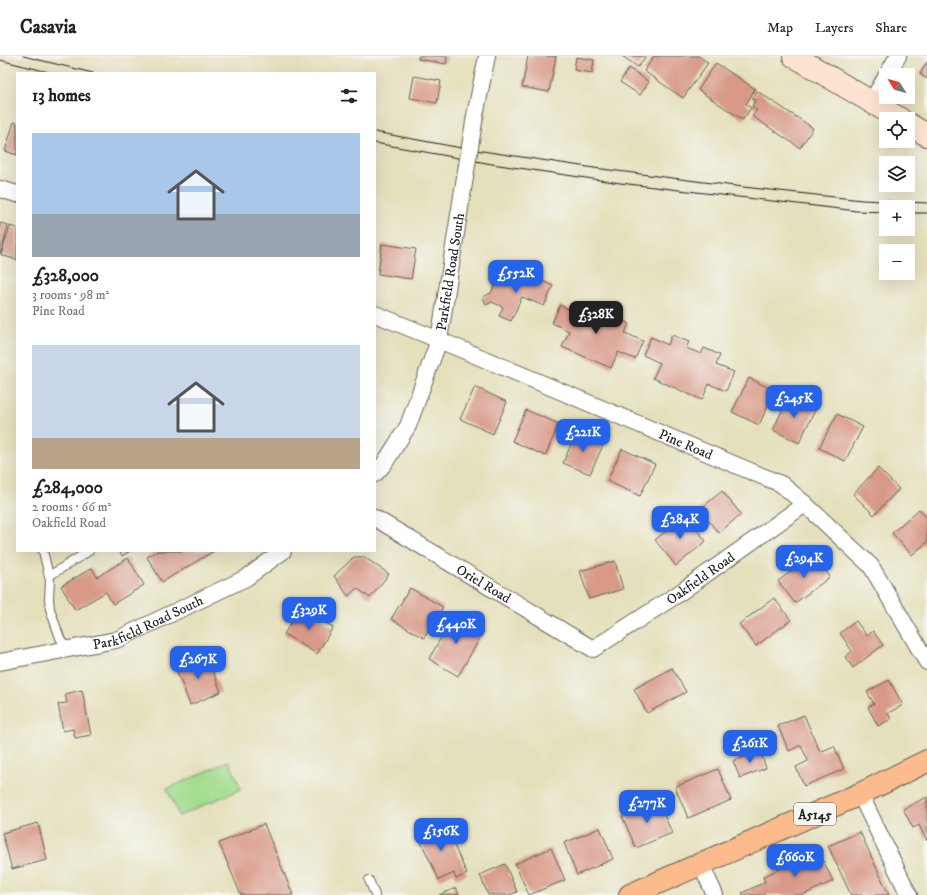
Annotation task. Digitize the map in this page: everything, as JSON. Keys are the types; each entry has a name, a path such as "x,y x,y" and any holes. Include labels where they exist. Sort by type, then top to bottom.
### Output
{"main road":[{"path":"794,56 888,112"},
{"path":"915,128 927,135"},
{"name":"A5145","path":"630,895 860,794 927,761"}],"street":[{"name":"Parkfield Road South","path":"376,473 384,464 408,426 439,340 475,116 487,56"},
{"path":"891,68 898,56"},
{"path":"872,102 879,90"},
{"path":"0,189 16,194"},
{"name":"Pine Road","path":"376,314 781,484 805,504 872,566 927,662"},
{"name":"Oakfield Road","path":"593,649 675,596 805,504"},
{"name":"Oriel Road","path":"376,519 593,649"},
{"name":"Parkfield Road South","path":"0,662 116,640 246,578 282,552"},
{"path":"860,794 909,895"},
{"path":"701,864 715,895"}],"lane":[{"path":"43,552 49,576 50,609 60,638 67,649"},
{"path":"49,576 87,552"},
{"path":"369,880 375,895"}],"green space":[{"path":"229,761 241,789 179,816 167,789"}],"building":[{"path":"419,56 447,56 446,64 418,59"},
{"path":"528,56 556,56 549,92 522,87"},
{"path":"622,56 646,56 638,67"},
{"path":"654,56 699,56 708,63 683,98 644,71"},
{"path":"576,57 594,60 592,73 574,70"},
{"path":"927,62 927,79 920,74"},
{"path":"716,63 755,89 746,104 751,108 743,120 698,90"},
{"path":"629,68 649,82 640,95 620,82"},
{"path":"414,76 441,81 437,103 410,98"},
{"path":"757,91 813,128 800,148 752,116 757,110 752,107 755,100 752,99"},
{"path":"14,122 16,123 16,155 5,151"},
{"path":"0,223 8,225 1,253 0,253"},
{"path":"10,226 16,228 16,260 1,255"},
{"path":"382,244 416,249 411,279 378,274"},
{"path":"501,271 535,286 538,279 553,286 544,306 522,297 511,321 499,316 503,307 492,302 486,305 483,297 491,293"},
{"path":"581,303 598,310 595,316 610,322 613,316 629,323 625,333 643,341 635,359 618,352 611,368 562,347 569,331 552,323 560,305 577,313"},
{"path":"672,335 689,342 686,348 701,354 704,348 720,355 716,365 734,372 726,391 709,384 702,400 653,378 660,363 643,355 651,337 668,345"},
{"path":"749,378 775,391 759,425 732,412"},
{"path":"475,387 507,402 493,434 460,419"},
{"path":"789,396 816,408 799,443 773,430"},
{"path":"526,410 559,424 545,456 512,441"},
{"path":"837,414 863,427 845,461 819,448"},
{"path":"577,431 604,443 590,474 563,463"},
{"path":"622,449 655,464 640,496 607,481"},
{"path":"878,468 899,489 874,515 853,494"},
{"path":"722,491 741,514 719,533 699,510"},
{"path":"919,509 927,518 927,542 912,555 892,533"},
{"path":"685,515 706,541 676,566 655,540"},
{"path":"120,552 128,552 122,556"},
{"path":"155,552 212,552 162,582 147,557"},
{"path":"814,555 830,577 795,603 778,581"},
{"path":"354,557 364,557 389,574 370,598 357,588 348,596 334,576"},
{"path":"128,558 144,585 113,604 106,592 75,610 61,586 92,568 97,577"},
{"path":"615,561 623,589 589,599 580,571"},
{"path":"410,588 443,607 424,638 391,619"},
{"path":"774,598 791,620 756,646 739,624"},
{"path":"300,608 333,627 317,654 284,634"},
{"path":"454,614 484,631 458,676 429,659"},
{"path":"856,621 867,636 873,631 883,645 853,668 845,657 852,651 840,633"},
{"path":"207,656 221,692 190,705 176,669"},
{"path":"672,668 686,692 647,713 634,689"},
{"path":"889,680 903,705 888,713 891,719 878,726 868,707 874,704 867,692"},
{"path":"82,690 91,735 75,738 73,729 63,731 58,704 67,703 65,694"},
{"path":"804,715 820,752 834,746 844,769 804,786 796,767 808,761 801,745 789,751 778,726"},
{"path":"760,751 766,768 740,778 733,761"},
{"path":"718,769 731,800 688,818 675,787"},
{"path":"927,797 927,841 919,825 913,828 903,809"},
{"path":"658,801 672,833 636,848 622,816"},
{"path":"437,821 447,841 451,839 467,874 456,879 454,873 439,880 416,831"},
{"path":"38,823 47,860 12,869 2,833"},
{"path":"264,824 293,895 241,895 219,843"},
{"path":"600,828 613,859 577,875 564,843"},
{"path":"860,832 889,895 851,895 828,846"},
{"path":"551,848 565,880 529,895 515,864"},
{"path":"818,850 833,881 803,895 743,895 742,893 765,882 763,877"},
{"path":"505,864 517,892 509,895 488,895 480,875"},
{"path":"456,888 459,895 439,895"}],"tram line":[{"path":"23,56 89,72"},
{"path":"0,60 48,72"},
{"path":"376,132 456,147 594,168 743,187 862,200 927,203"},
{"path":"376,143 492,164 620,183 857,211 879,212"},
{"path":"915,213 927,213"}]}
